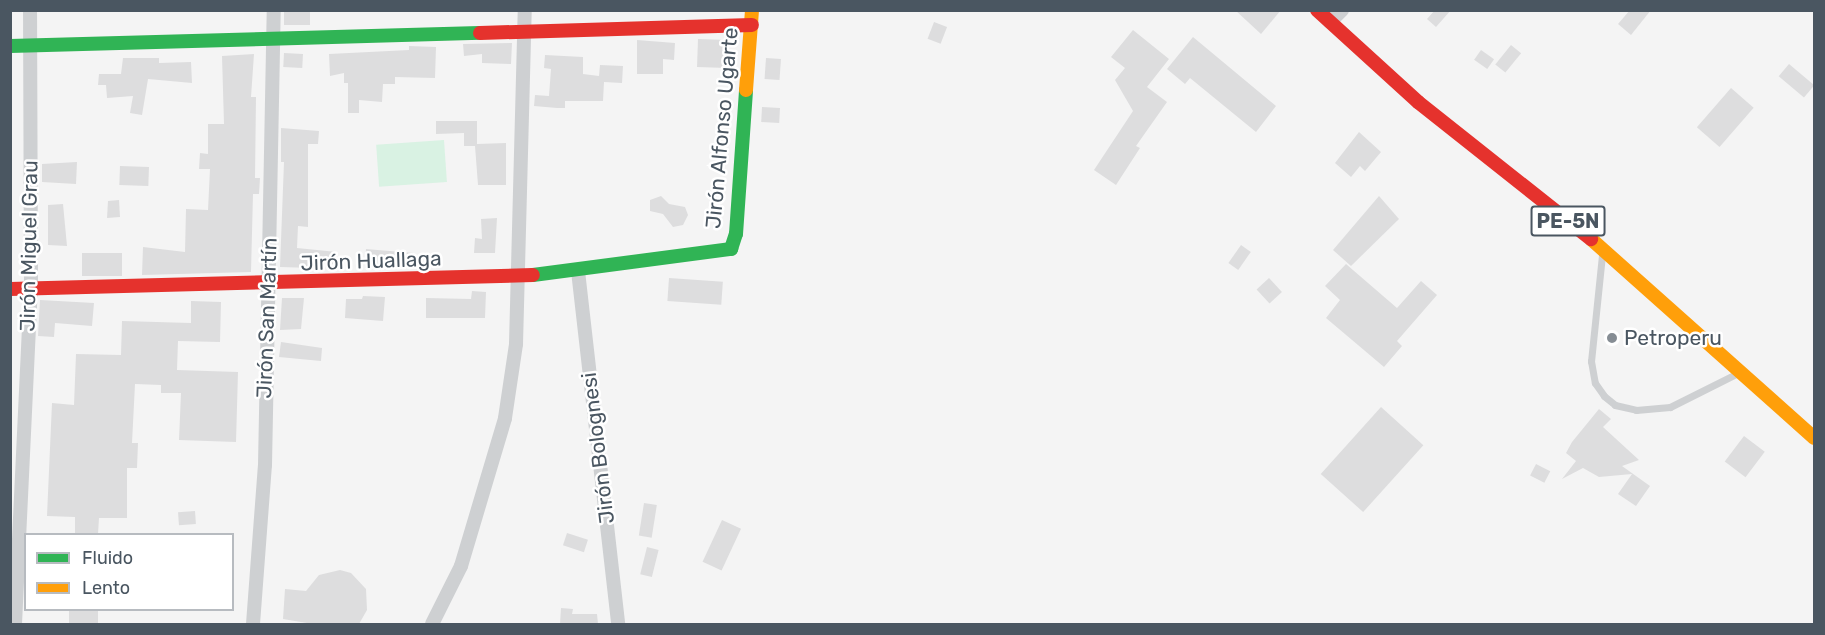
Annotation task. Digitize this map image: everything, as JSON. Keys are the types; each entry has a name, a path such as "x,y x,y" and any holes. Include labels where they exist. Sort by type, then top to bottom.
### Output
{"main road":[{"name":"Jirón Alfonso Ugarte","path":"731,249 736,234 752,10"},
{"name":"PE-5N","path":"1317,10 1418,102 1603,249 1742,370 1815,438"},
{"path":"10,46 752,25"},
{"name":"Jirón Huallaga","path":"10,289 268,286 520,277 731,249"}],"street":[{"name":"Jirón Miguel Grau","path":"15,624 31,289 30,10"},
{"name":"Jirón San Martín","path":"253,624 265,465 274,10"},
{"path":"432,624 461,566 505,418 516,344 520,277 525,10"},
{"path":"1330,22 1342,10"},
{"name":"Jirón Bolognesi","path":"578,271 618,624"}],"lane":[{"path":"1603,249 1591,361 1595,383 1604,396 1616,405 1636,410 1670,407 1742,370"}],"green space":[{"path":"444,140 447,182 379,187 376,145"}],"building":[{"path":"284,10 310,10 310,25 284,25"},
{"path":"1235,10 1281,10 1261,34"},
{"path":"1435,10 1451,10 1436,27 1427,19"},
{"path":"1630,10 1651,10 1631,35 1618,24"},
{"path":"934,22 947,27 941,44 928,39"},
{"path":"1133,30 1169,59 1147,87 1167,102 1136,146 1140,148 1116,185 1094,170 1133,111 1115,80 1125,68 1111,57"},
{"path":"1193,37 1276,106 1256,132 1190,78 1185,84 1167,69"},
{"path":"698,39 728,40 727,68 697,67"},
{"path":"637,40 675,43 674,60 663,59 663,74 637,74"},
{"path":"512,43 511,64 482,63 482,54 464,56 463,44"},
{"path":"1511,45 1521,53 1505,73 1495,64"},
{"path":"409,46 436,47 435,78 395,77 395,84 383,84 382,102 359,100 359,113 348,113 348,83 344,83 344,73 330,76 329,54 409,50"},
{"path":"1481,50 1494,59 1487,69 1474,60"},
{"path":"284,53 303,54 302,68 283,67"},
{"path":"254,54 251,97 256,97 255,178 260,178 259,194 253,194 251,272 142,275 143,247 185,252 186,209 208,210 210,169 199,169 200,153 208,154 208,124 224,124 222,56"},
{"path":"545,55 583,57 583,74 599,76 600,65 623,66 622,83 604,82 603,101 565,101 565,108 534,106 535,95 549,96 551,69 544,68"},
{"path":"123,58 159,58 159,63 191,62 192,83 148,79 142,115 130,113 133,96 107,98 106,85 98,85 99,74 121,74"},
{"path":"766,58 781,59 779,80 765,79"},
{"path":"1789,64 1814,85 1804,97 1779,76"},
{"path":"1731,88 1754,108 1720,147 1697,127"},
{"path":"762,107 780,108 779,123 761,122"},
{"path":"436,121 477,121 477,144 506,143 506,185 478,185 475,146 464,146 464,133 436,134"},
{"path":"281,128 319,131 318,144 308,144 308,227 298,226 297,248 337,252 337,264 313,263 313,268 280,267 284,162 281,162"},
{"path":"1359,132 1381,152 1365,171 1360,166 1351,177 1335,163"},
{"path":"77,162 76,184 42,182 42,164"},
{"path":"120,166 149,167 148,186 119,185"},
{"path":"661,196 669,204 685,207 688,215 683,225 673,227 663,214 650,211 650,200"},
{"path":"1379,196 1399,219 1351,266 1333,250"},
{"path":"119,200 120,217 107,218 108,201"},
{"path":"63,204 67,246 48,245 48,205"},
{"path":"497,218 495,253 474,253 475,238 482,239 481,219"},
{"path":"1241,245 1251,252 1238,270 1228,263"},
{"path":"366,249 413,253 412,268 365,268"},
{"path":"82,253 122,253 122,276 82,276"},
{"path":"1346,264 1397,308 1421,281 1437,295 1397,341 1402,346 1384,367 1326,318 1340,300 1325,286"},
{"path":"669,278 723,282 721,305 667,301"},
{"path":"1269,278 1282,292 1270,303 1257,290"},
{"path":"472,291 486,292 485,318 426,318 426,298 471,299"},
{"path":"363,296 385,297 383,321 345,318 346,299 362,299"},
{"path":"282,298 304,298 301,329 280,330"},
{"path":"40,300 94,303 92,326 55,323 54,337 38,336"},
{"path":"191,301 221,302 220,342 178,341 177,370 238,372 236,442 179,440 181,393 161,393 161,385 135,384 132,443 138,443 137,468 127,468 127,518 99,518 98,533 75,533 75,517 47,516 52,403 74,405 76,354 121,355 122,321 191,323"},
{"path":"281,342 322,348 321,361 279,357"},
{"path":"1381,407 1423,445 1363,512 1321,474"},
{"path":"1599,409 1611,419 1603,427 1639,460 1622,466 1650,486 1636,506 1618,494 1632,474 1599,477 1583,468 1562,479 1576,461 1566,453 1572,442"},
{"path":"1744,436 1765,452 1746,477 1725,462"},
{"path":"1536,464 1550,471 1544,483 1530,476"},
{"path":"644,503 657,505 652,538 639,536"},
{"path":"195,511 196,524 179,525 178,512"},
{"path":"722,520 741,529 722,571 703,562"},
{"path":"567,533 588,540 584,552 563,545"},
{"path":"647,547 659,550 652,577 640,574"},
{"path":"340,570 351,573 366,589 367,610 359,624 313,624 283,619 285,589 306,591 319,575"},
{"path":"561,608 573,609 572,614 597,614 598,624 560,624"},
{"path":"69,611 98,611 98,624 69,624"}],"traffic: fast":[{"path":"10,46 480,33"},
{"path":"533,275 731,249 736,234 746,90"}],"traffic: slow":[{"path":"746,90 752,10"},
{"path":"1591,239 1814,438"}],"traffic: jam":[{"path":"1317,10 1418,102 1591,239"},
{"path":"480,33 752,25"},
{"path":"10,289 533,275"}],"place":[{"name":"Petroperu","path":"1612,338"}]}
